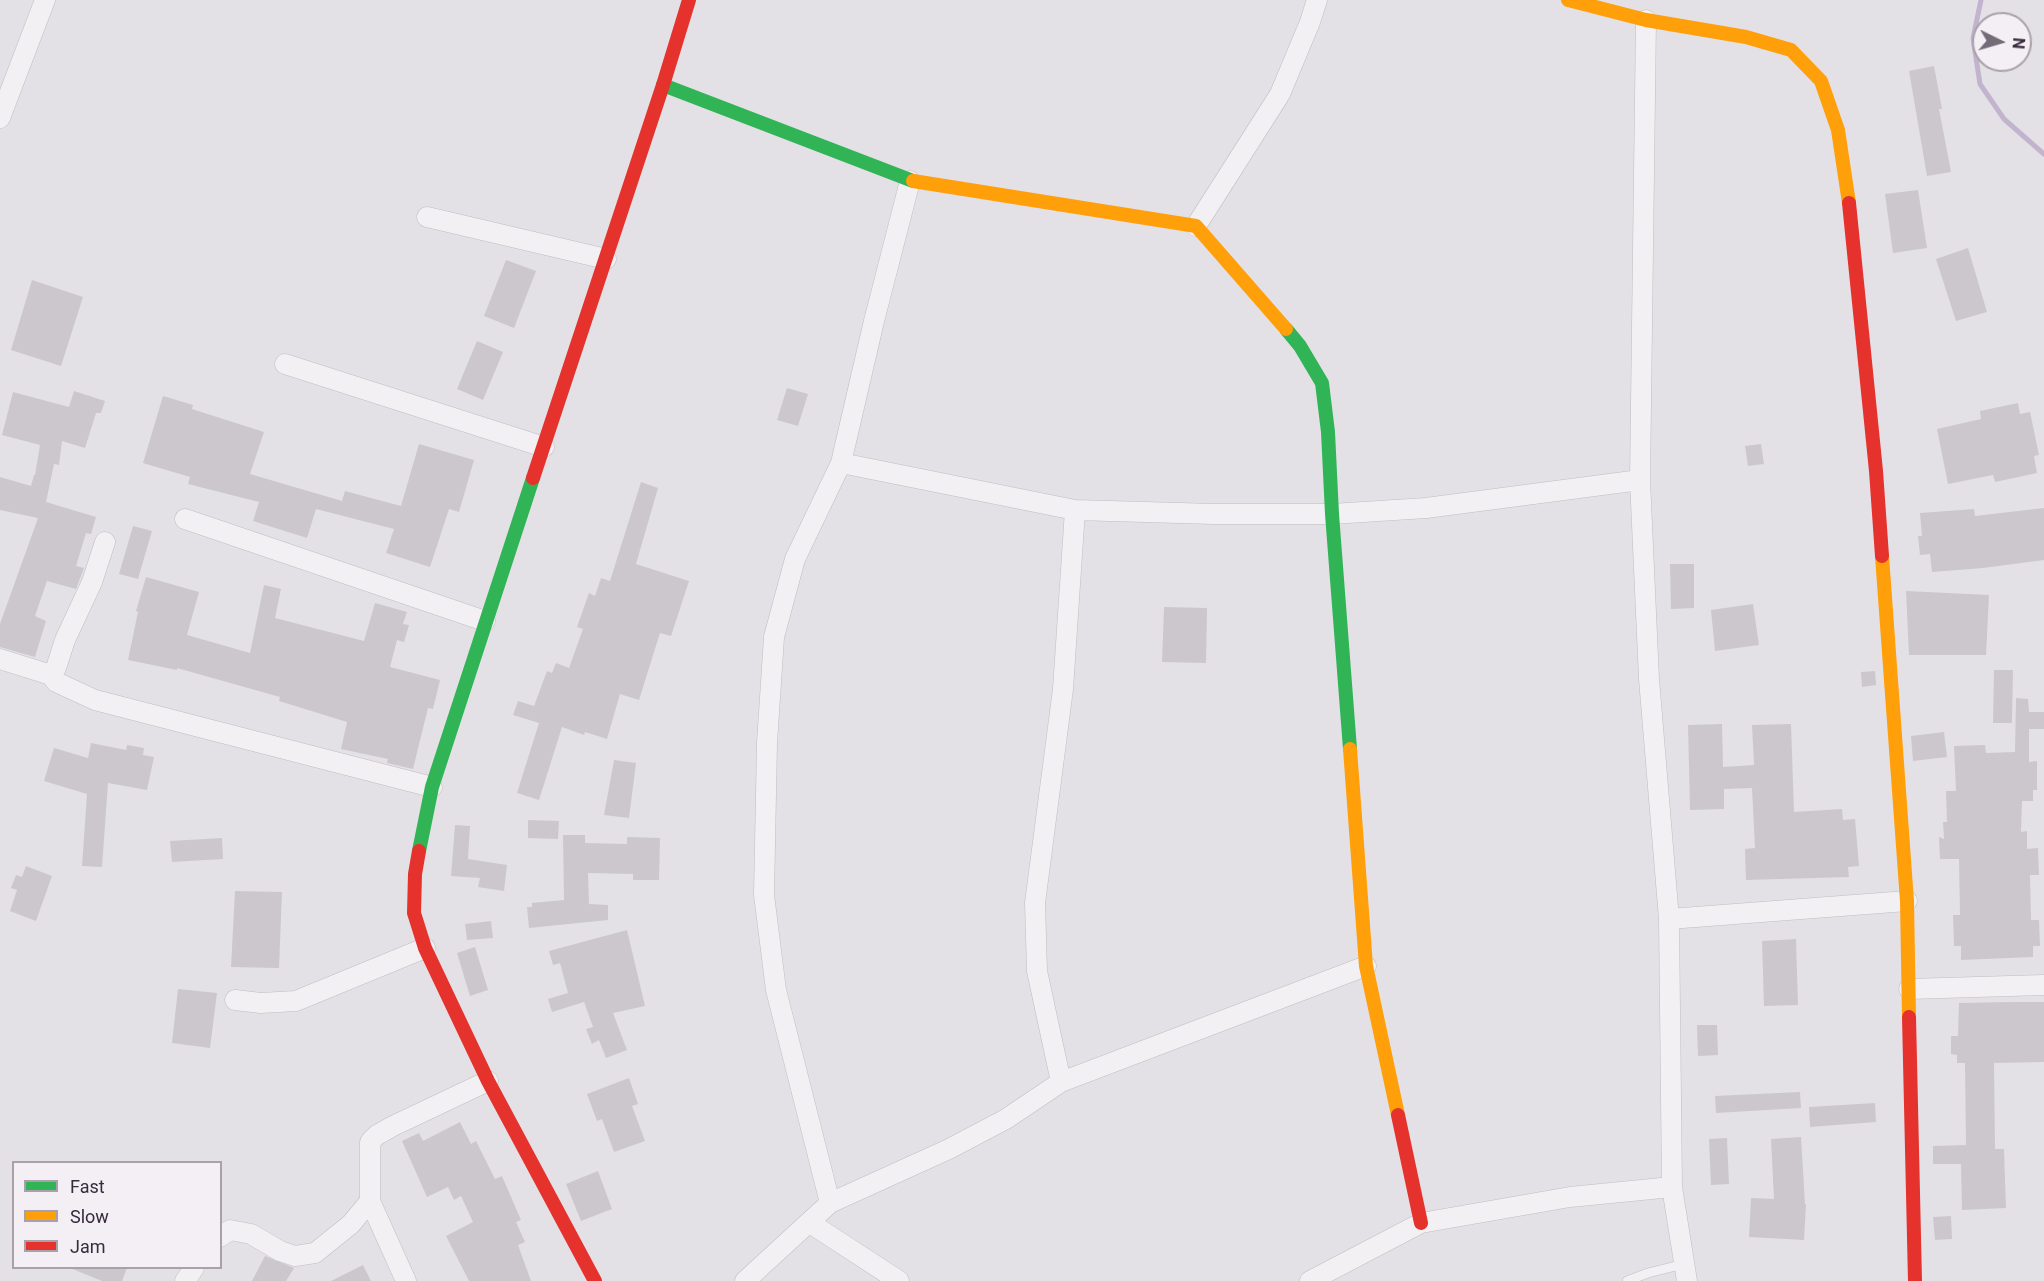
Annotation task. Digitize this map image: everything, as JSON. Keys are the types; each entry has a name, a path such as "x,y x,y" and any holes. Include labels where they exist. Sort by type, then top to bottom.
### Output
{"street":[{"path":"0,118 45,0"},
{"path":"595,1281 488,1081 425,948 414,913 415,874 432,787 663,86 689,0"},
{"path":"1196,226 1280,94 1317,0"},
{"path":"1568,0 1607,5 1646,20 1746,37 1791,50 1821,81 1838,130 1853,233 1876,471 1907,901 1915,1281"},
{"path":"1646,20 1640,480 1649,679 1669,919 1672,1187 1686,1273"},
{"path":"663,86 910,181 1196,226 1300,346 1322,383 1328,432 1332,514 1366,966 1421,1223"},
{"path":"830,1203 776,990 764,895 767,743 774,637 795,559 841,463 910,181"},
{"path":"427,217 606,259"},
{"path":"285,364 544,447"},
{"path":"841,463 1075,510 1214,514 1332,514 1426,508 1640,480"},
{"path":"1061,1082 1037,971 1035,903 1063,689 1075,510"},
{"path":"185,519 485,621"},
{"path":"51,675 92,582 105,542"},
{"path":"0,659 51,675 56,682 95,700 432,787"},
{"path":"1669,919 1907,901"},
{"path":"235,1000 261,1003 296,1001 425,948"},
{"path":"745,1281 830,1203 949,1149 1006,1119 1061,1082 1366,966"},
{"path":"1909,990 2044,985"},
{"path":"406,1281 370,1201 370,1142 393,1126 488,1081"},
{"path":"1310,1281 1421,1223 1570,1197 1672,1187"},
{"path":"222,1236 230,1230 251,1234 280,1251 295,1256 315,1253 351,1224 370,1201"},
{"path":"810,1223 899,1281"}],"lane":[{"path":"1627,1281 1648,1273 1686,1273"}],"building":[{"path":"1934,66 1942,109 1939,109 1951,172 1927,176 1909,71"},
{"path":"1918,190 1927,248 1893,253 1885,194"},
{"path":"1968,248 1987,312 1956,321 1936,259"},
{"path":"506,260 536,271 514,328 484,316"},
{"path":"32,280 83,297 61,366 11,350"},
{"path":"477,341 503,352 483,400 457,389"},
{"path":"787,388 808,394 798,426 777,420"},
{"path":"74,391 105,401 101,413 96,413 85,448 62,441 59,465 54,464 46,502 96,517 91,534 86,533 76,566 84,568 76,589 47,581 35,616 46,621 35,657 0,647 0,624 38,518 0,510 0,477 31,486 40,445 2,435 13,392 69,407"},
{"path":"163,396 193,405 192,409 264,432 250,474 342,501 345,491 401,506 419,444 474,460 459,512 449,509 430,567 386,553 394,529 316,509 307,538 253,521 259,502 188,484 190,477 143,463"},
{"path":"2018,403 2020,414 2030,412 2039,455 2034,456 2037,473 1995,482 1993,475 1948,484 1937,429 1981,419 1980,411"},
{"path":"1761,444 1764,464 1748,466 1745,446"},
{"path":"641,482 658,488 636,564 689,581 671,636 660,633 639,700 620,694 607,739 585,732 584,735 562,727 539,800 517,793 539,723 513,715 518,701 534,706 547,671 552,673 556,663 569,668 583,629 577,627 589,593 595,596 601,578 610,581"},
{"path":"2044,508 2044,560 1932,572 1930,554 1920,555 1918,536 1922,536 1920,513 1974,509 1975,516"},
{"path":"133,526 152,531 138,579 119,574"},
{"path":"1670,564 1694,564 1694,608 1671,609"},
{"path":"146,577 199,592 187,635 250,653 264,585 281,589 275,618 364,641 375,603 407,612 403,624 409,625 404,642 397,640 390,667 440,680 433,709 428,708 413,769 387,763 388,759 341,749 347,722 279,701 280,697 177,668 177,670 128,660 138,612 136,611"},
{"path":"1906,591 1989,595 1986,655 1909,655"},
{"path":"1753,604 1759,645 1715,651 1711,610"},
{"path":"1164,607 1207,608 1206,663 1162,662"},
{"path":"1994,670 2013,670 2012,723 1993,723"},
{"path":"1875,671 1876,685 1862,687 1861,672"},
{"path":"2016,698 2028,699 2029,712 2044,712 2044,729 2029,729 2029,762 2037,761 2037,790 2033,790 2033,801 2022,801 2021,832 2027,831 2027,849 2038,848 2039,875 2030,875 2031,920 2039,920 2040,946 2033,946 2033,957 1961,960 1961,946 1954,946 1953,915 1960,915 1959,859 1940,859 1939,837 1944,839 1943,822 1947,822 1946,791 1956,791 1954,746 1985,745 1986,753 2015,752"},
{"path":"1722,724 1723,767 1754,765 1752,725 1791,724 1794,812 1842,809 1843,820 1855,819 1859,866 1848,867 1849,877 1746,880 1745,849 1755,848 1752,788 1724,789 1724,809 1690,810 1688,725"},
{"path":"1944,732 1947,757 1913,761 1911,736"},
{"path":"91,743 126,750 127,745 144,748 143,755 154,757 147,790 108,783 102,867 82,866 87,794 44,781 54,748 88,758"},
{"path":"614,760 636,763 629,818 604,815"},
{"path":"528,820 559,821 558,839 528,838"},
{"path":"455,825 470,826 468,859 507,865 504,891 478,887 480,878 451,876"},
{"path":"563,835 585,835 585,843 627,844 627,837 660,838 659,880 633,880 633,874 588,873 589,904 608,905 608,920 529,928 527,907 532,907 532,903 564,900"},
{"path":"222,838 223,859 172,862 170,841"},
{"path":"26,866 52,876 36,921 10,911 17,890 11,888 16,875 22,877"},
{"path":"235,891 282,892 279,968 231,967"},
{"path":"491,921 493,938 467,940 465,924"},
{"path":"627,930 645,1006 613,1013 627,1050 606,1058 599,1040 592,1044 586,1029 593,1027 584,1002 552,1012 548,999 568,993 560,963 553,965 549,951"},
{"path":"1796,939 1798,1005 1764,1006 1762,941"},
{"path":"475,947 488,990 470,996 457,953"},
{"path":"178,989 217,993 210,1048 172,1043"},
{"path":"2044,1002 2044,1062 1994,1063 1995,1149 2004,1149 2006,1208 1962,1210 1961,1164 1933,1164 1933,1146 1966,1145 1965,1063 1957,1063 1957,1055 1951,1054 1951,1036 1958,1036 1959,1003"},
{"path":"1697,1025 1717,1025 1718,1055 1698,1056"},
{"path":"629,1078 638,1104 632,1106 645,1141 614,1152 602,1119 597,1121 587,1094"},
{"path":"1800,1092 1801,1108 1716,1113 1715,1096"},
{"path":"1875,1103 1876,1122 1810,1127 1809,1107"},
{"path":"460,1122 471,1144 476,1141 495,1179 502,1176 521,1220 516,1222 525,1242 518,1245 531,1281 469,1281 446,1236 473,1222 461,1196 454,1200 448,1187 427,1197 402,1141 419,1133 423,1141"},
{"path":"1801,1137 1806,1204 1804,1240 1749,1237 1751,1198 1774,1199 1771,1139"},
{"path":"1727,1138 1729,1184 1711,1185 1709,1139"},
{"path":"598,1171 612,1209 581,1221 566,1184"},
{"path":"1951,1216 1952,1239 1935,1240 1933,1217"},
{"path":"265,1256 294,1268 286,1281 252,1281"},
{"path":"363,1265 371,1281 331,1281"},
{"path":"72,1269 127,1269 122,1281 102,1281"}],"waterway":[{"path":"1981,0 1973,38 1980,84 2004,119 2044,154"}],"traffic: fast":[{"path":"663,85 913,181"},
{"path":"1286,329 1300,346 1322,383 1328,432 1350,749"},
{"path":"419,851 432,787 533,478"}],"traffic: slow":[{"path":"1568,0 1646,20 1746,37 1791,50 1821,81 1838,130 1849,203"},
{"path":"913,181 1196,226 1286,329"},
{"path":"1882,556 1907,901 1909,1017"},
{"path":"1350,749 1366,966 1398,1115"}],"traffic: jam":[{"path":"533,478 689,0"},
{"path":"1849,203 1876,471 1882,556"},
{"path":"419,851 415,874 414,913 425,948 488,1081 595,1281"},
{"path":"1909,1017 1915,1281"},
{"path":"1398,1115 1421,1223"}]}
